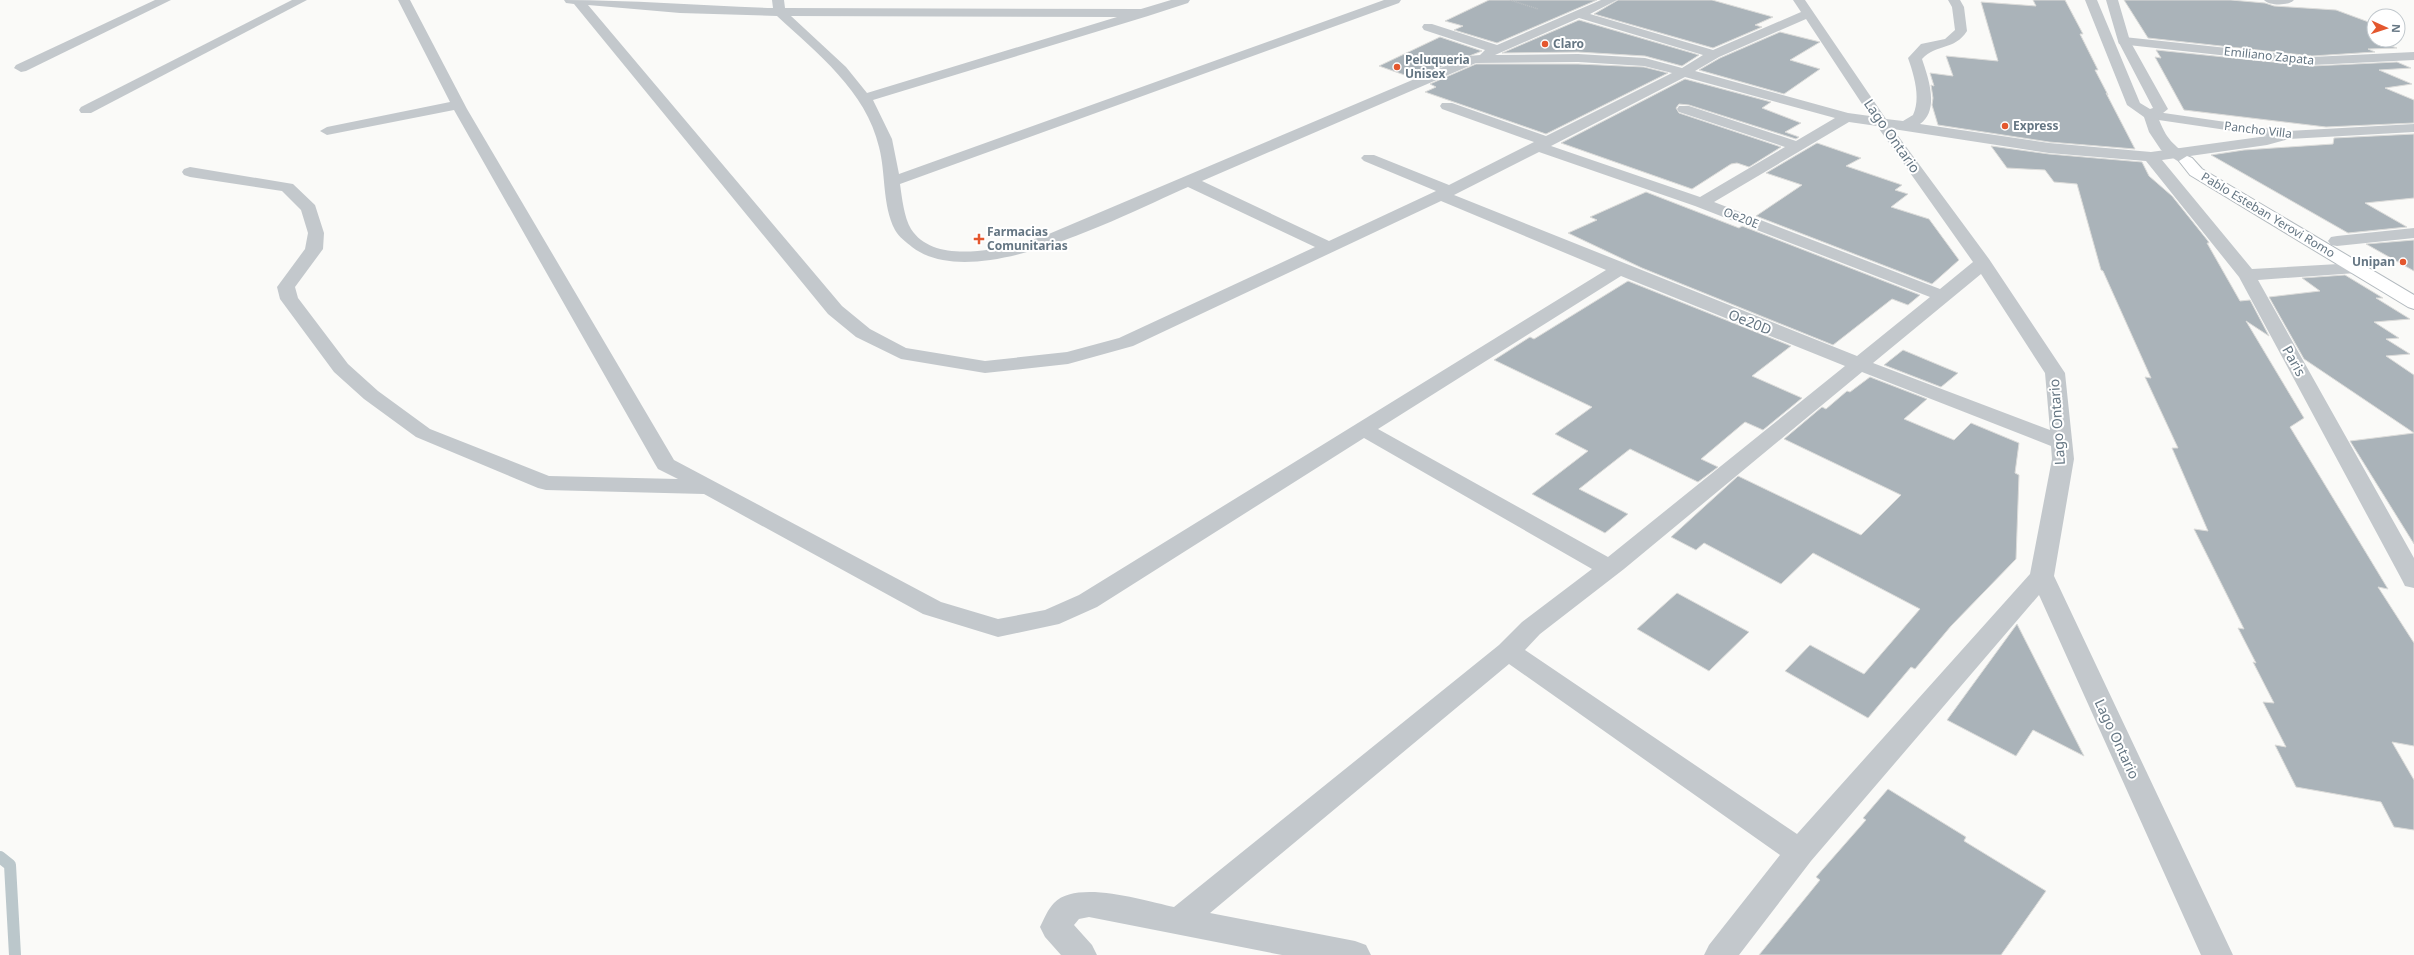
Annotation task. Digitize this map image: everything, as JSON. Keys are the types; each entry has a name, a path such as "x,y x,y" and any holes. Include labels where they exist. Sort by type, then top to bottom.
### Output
{"main road":[{"name":"Pablo Esteban Yerovi Romo","path":"2182,158 2214,169 2414,286"},
{"name":"Pablo Esteban Yerovi Romo","path":"2182,158 2196,172 2414,302"}],"street":[{"path":"21,68 165,0"},
{"path":"86,110 301,0"},
{"path":"404,0 458,105 666,464 932,608 998,628 1050,618 1088,601 1618,270"},
{"path":"865,98 1184,0"},
{"path":"892,182 1395,0"},
{"path":"779,6 824,52 865,98 885,139 892,182 903,229 924,248 940,254 963,257 993,254 1050,240 1610,0"},
{"path":"1904,127 1919,118 1923,108 1922,77 1915,58 1926,47 1949,42 1961,31 1958,7 1954,0"},
{"path":"2091,0 2134,105 2150,115 2161,109 2124,41 2112,0"},
{"path":"2270,0 2288,0"},
{"path":"574,1 680,9 779,6 1144,13"},
{"path":"574,1 835,310 863,333 901,353 985,367 1068,358 1126,342 1445,193 1685,72 1714,54 1804,7"},
{"name":"Lago Ontario","path":"1804,7 1882,123 1983,263 2055,373 2063,459 2042,576 2216,955"},
{"path":"1577,14 1714,54"},
{"path":"1428,27 1498,49"},
{"name":"Emiliano Zapata","path":"2124,41 2312,61 2414,56"},
{"path":"1474,59 1545,58 1625,60 1652,64 1848,117 1904,127 2049,148 2151,157 2182,158 2267,141 2288,135"},
{"path":"327,131 458,105"},
{"name":"Oe20E","path":"1447,106 1541,144 1701,203 1943,296"},
{"path":"1684,109 1798,146"},
{"name":"Pancho Villa","path":"2150,115 2288,135 2414,128"},
{"name":"Pablo Esteban Yerovi Romo","path":"2150,115 2156,132 2166,147 2182,158"},
{"path":"1701,203 1848,117"},
{"name":"Paris","path":"2151,157 2247,275 2414,580"},
{"name":"Oe20D","path":"1369,158 1618,270 1858,365 2061,442"},
{"path":"190,172 287,187 309,208 316,233 314,250 286,287 289,300 340,368 371,396 423,434 546,482 710,487"},
{"path":"1190,180 1329,247"},
{"path":"2336,241 2414,233"},
{"path":"1180,920 1508,651 1531,628 1609,568 1983,263"},
{"path":"2247,275 2356,268"},
{"path":"1363,429 1609,568"},
{"path":"1720,955 1800,852 2042,576"},
{"path":"1508,651 1800,852"},
{"path":"1081,955 1056,927 1063,912 1073,906 1089,904 1180,920 1356,955"}],"building":[{"path":"1489,0 1597,0 1497,43 1454,30 1463,26 1445,21"},
{"path":"1618,0 1712,0 1773,17 1755,25 1762,27 1713,48 1594,14"},
{"path":"2033,0 2065,0 2083,34 2080,34 2098,70 2095,70 2135,149 2049,142 1938,125 1932,105 1933,98 1931,85 1934,86 1930,73 1953,76 1946,56 1998,61 1981,2 2036,6"},
{"path":"2124,0 2231,0 2265,3 2274,6 2336,10 2366,21 2366,48 2397,48 2368,49 2375,52 2312,56 2148,38"},
{"path":"1579,20 1699,55 1682,66 1645,56 1578,52 1502,53"},
{"path":"1780,32 1820,42 1790,60 1820,69 1784,94 1699,70 1720,58"},
{"path":"1440,37 1482,51 1413,78 1379,66"},
{"path":"2156,50 2312,66 2397,62 2411,68 2379,70 2412,84 2385,88 2414,100 2414,123 2326,127 2184,110 2155,57 2161,58"},
{"path":"1476,64 1578,64 1644,67 1668,73 1546,134 1425,92 1436,87 1430,84"},
{"path":"1685,79 1771,102 1762,108 1801,123 1785,132 1799,137 1796,139 1689,105 1679,104 1676,108 1679,113 1781,147 1749,167 1737,163 1731,164 1692,189 1561,143"},
{"path":"2414,134 2414,198 2365,203 2407,227 2348,233 2211,155 2244,150 2333,144 2334,138"},
{"path":"1817,143 1861,158 1846,166 1902,185 1895,190 1908,194 1891,207 1929,219 1959,260 1932,284 1756,216 1802,185 1766,173"},
{"path":"1991,146 2049,154 2142,162 2149,176 2172,196 2208,241 2209,243 2207,243 2240,301 2250,300 2269,336 2246,321 2304,418 2290,427 2388,589 2378,587 2414,643 2414,746 2392,742 2414,780 2414,830 2394,827 2381,802 2296,787 2275,745 2286,747 2263,702 2274,703 2238,628 2244,629 2194,529 2208,531 2172,448 2178,448 2145,377 2151,378 2103,271 2101,270 2077,184 2054,182 2045,170 2007,168"},
{"path":"1646,192 1739,228 1742,226 1920,295 1908,305 1892,299 1833,345 1642,268 1568,233 1597,220 1590,217"},
{"path":"2414,240 2414,271 2366,244"},
{"path":"2345,275 2383,298 2376,298 2410,319 2374,322 2399,338 2386,339 2410,354 2386,356 2414,375 2414,433 2304,359 2269,297 2320,291 2302,278"},
{"path":"1628,281 1791,346 1752,376 1802,398 1763,430 1745,422 1701,459 1718,467 1698,482 1630,449 1579,489 1628,514 1605,533 1532,494 1588,451 1555,434 1592,407 1494,360 1530,337 1534,339"},
{"path":"1903,350 1958,373 1941,387 1884,365"},
{"path":"1870,377 1927,399 1904,419 1954,440 1971,423 2019,443 2015,473 2019,475 2016,559 1951,626 1915,669 1911,667 1868,718 1785,671 1810,645 1864,674 1920,609 1813,553 1781,584 1704,543 1696,550 1671,537 1738,476 1861,535 1901,495 1784,439 1822,407 1826,409 1847,391 1850,392"},
{"path":"2414,433 2414,544 2350,441"},
{"path":"1677,593 1749,632 1709,671 1637,629"},
{"path":"2017,624 2084,756 2033,730 2016,756 1947,720"},
{"path":"1888,789 1966,837 1964,841 2046,891 2001,955 1759,955 1820,880 1816,877 1866,820 1863,818"}],"waterway":[{"path":"0,857 10,865 15,955"}],"place":[{"name":"Claro","path":"1545,44"},
{"name":"Peluqueria Unisex","path":"1397,67"},
{"name":"Express","path":"2005,126"},
{"name":"Farmacias Comunitarias","path":"979,239"},
{"name":"Unipan","path":"2403,262"}]}
